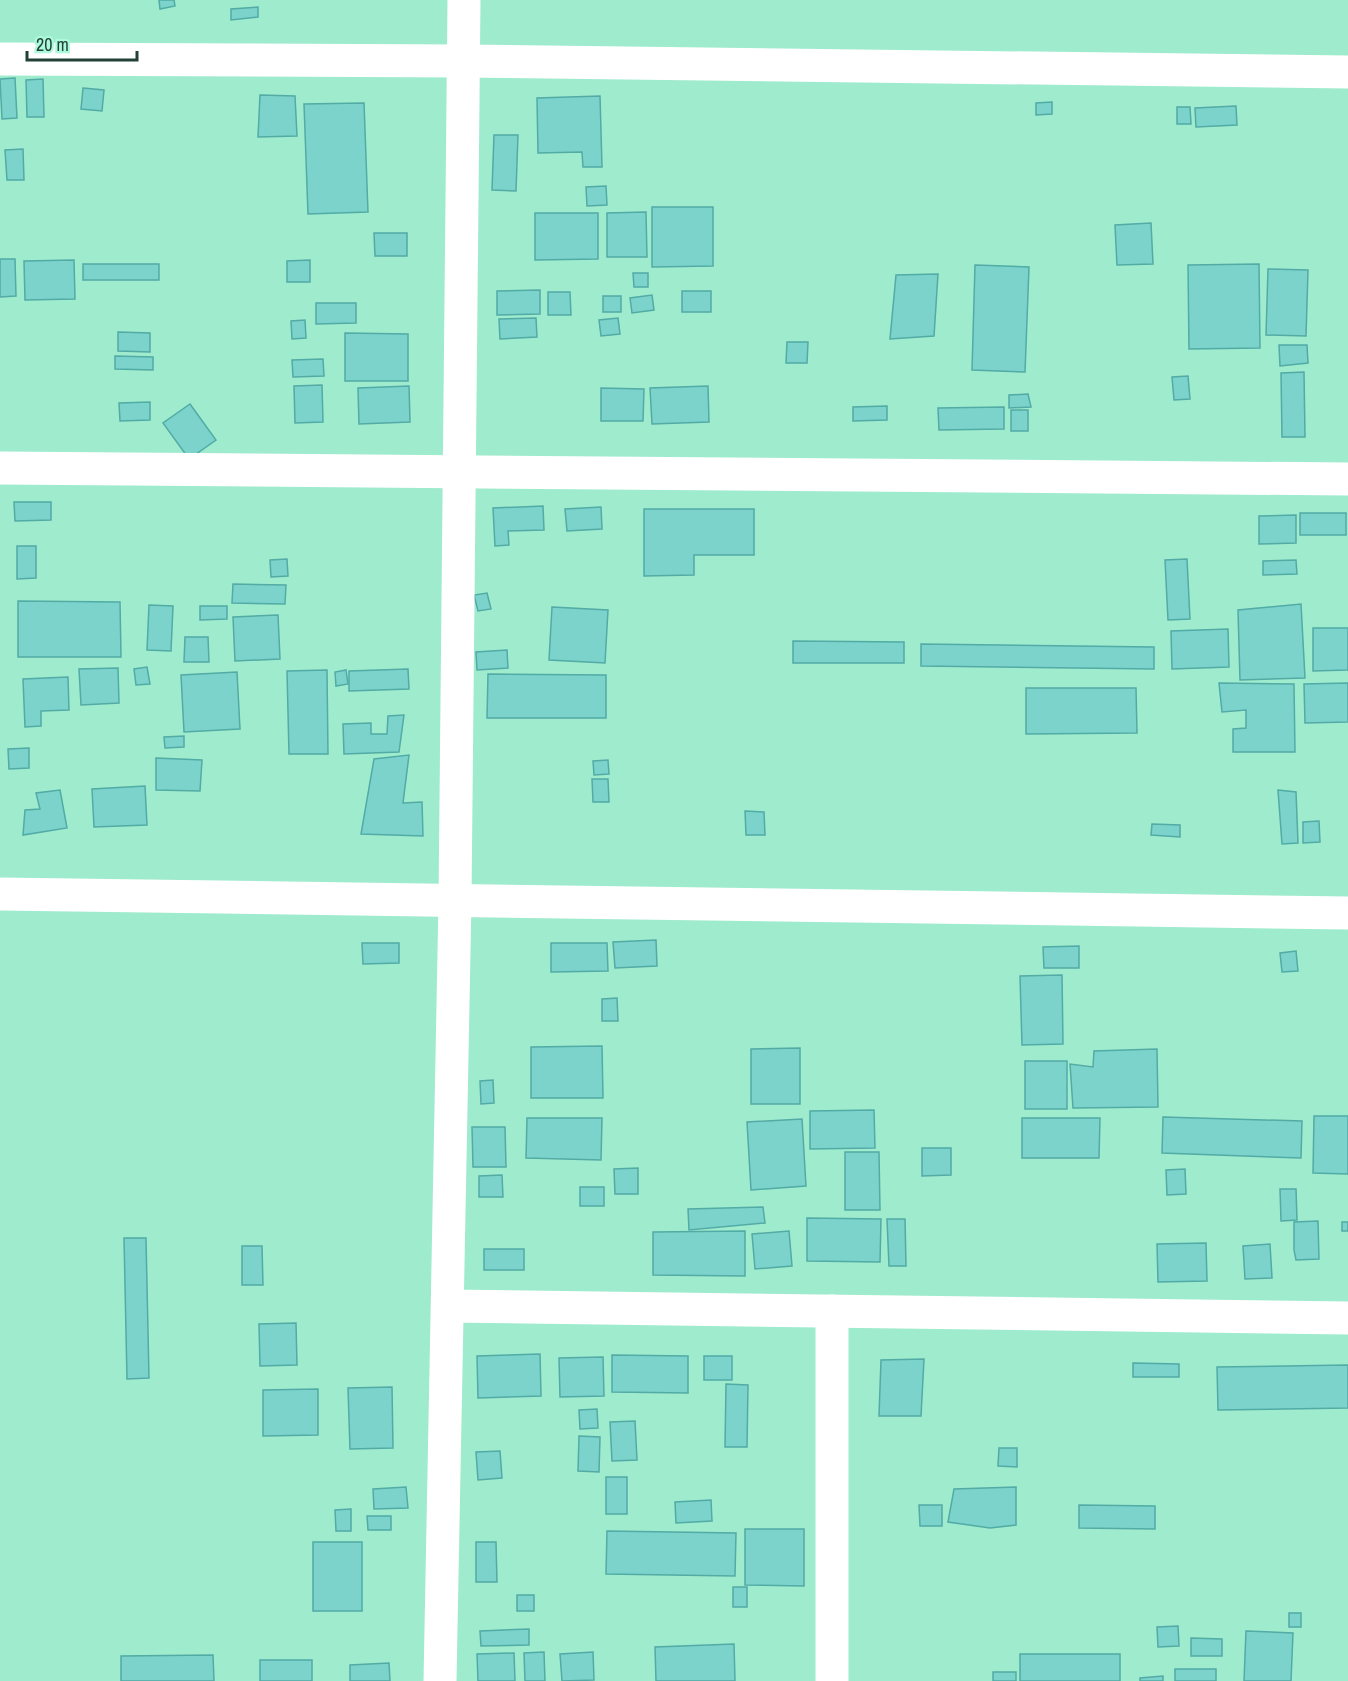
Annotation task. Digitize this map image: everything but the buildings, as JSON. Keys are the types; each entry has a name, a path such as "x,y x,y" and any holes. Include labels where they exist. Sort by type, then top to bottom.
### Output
{"street":[{"path":"440,1681 454,900 464,0"},
{"path":"0,59 463,61 1348,72"},
{"path":"0,468 1348,479"},
{"path":"0,894 1348,913"},
{"path":"448,1306 1348,1318"},
{"path":"832,1311 832,1681"}]}
